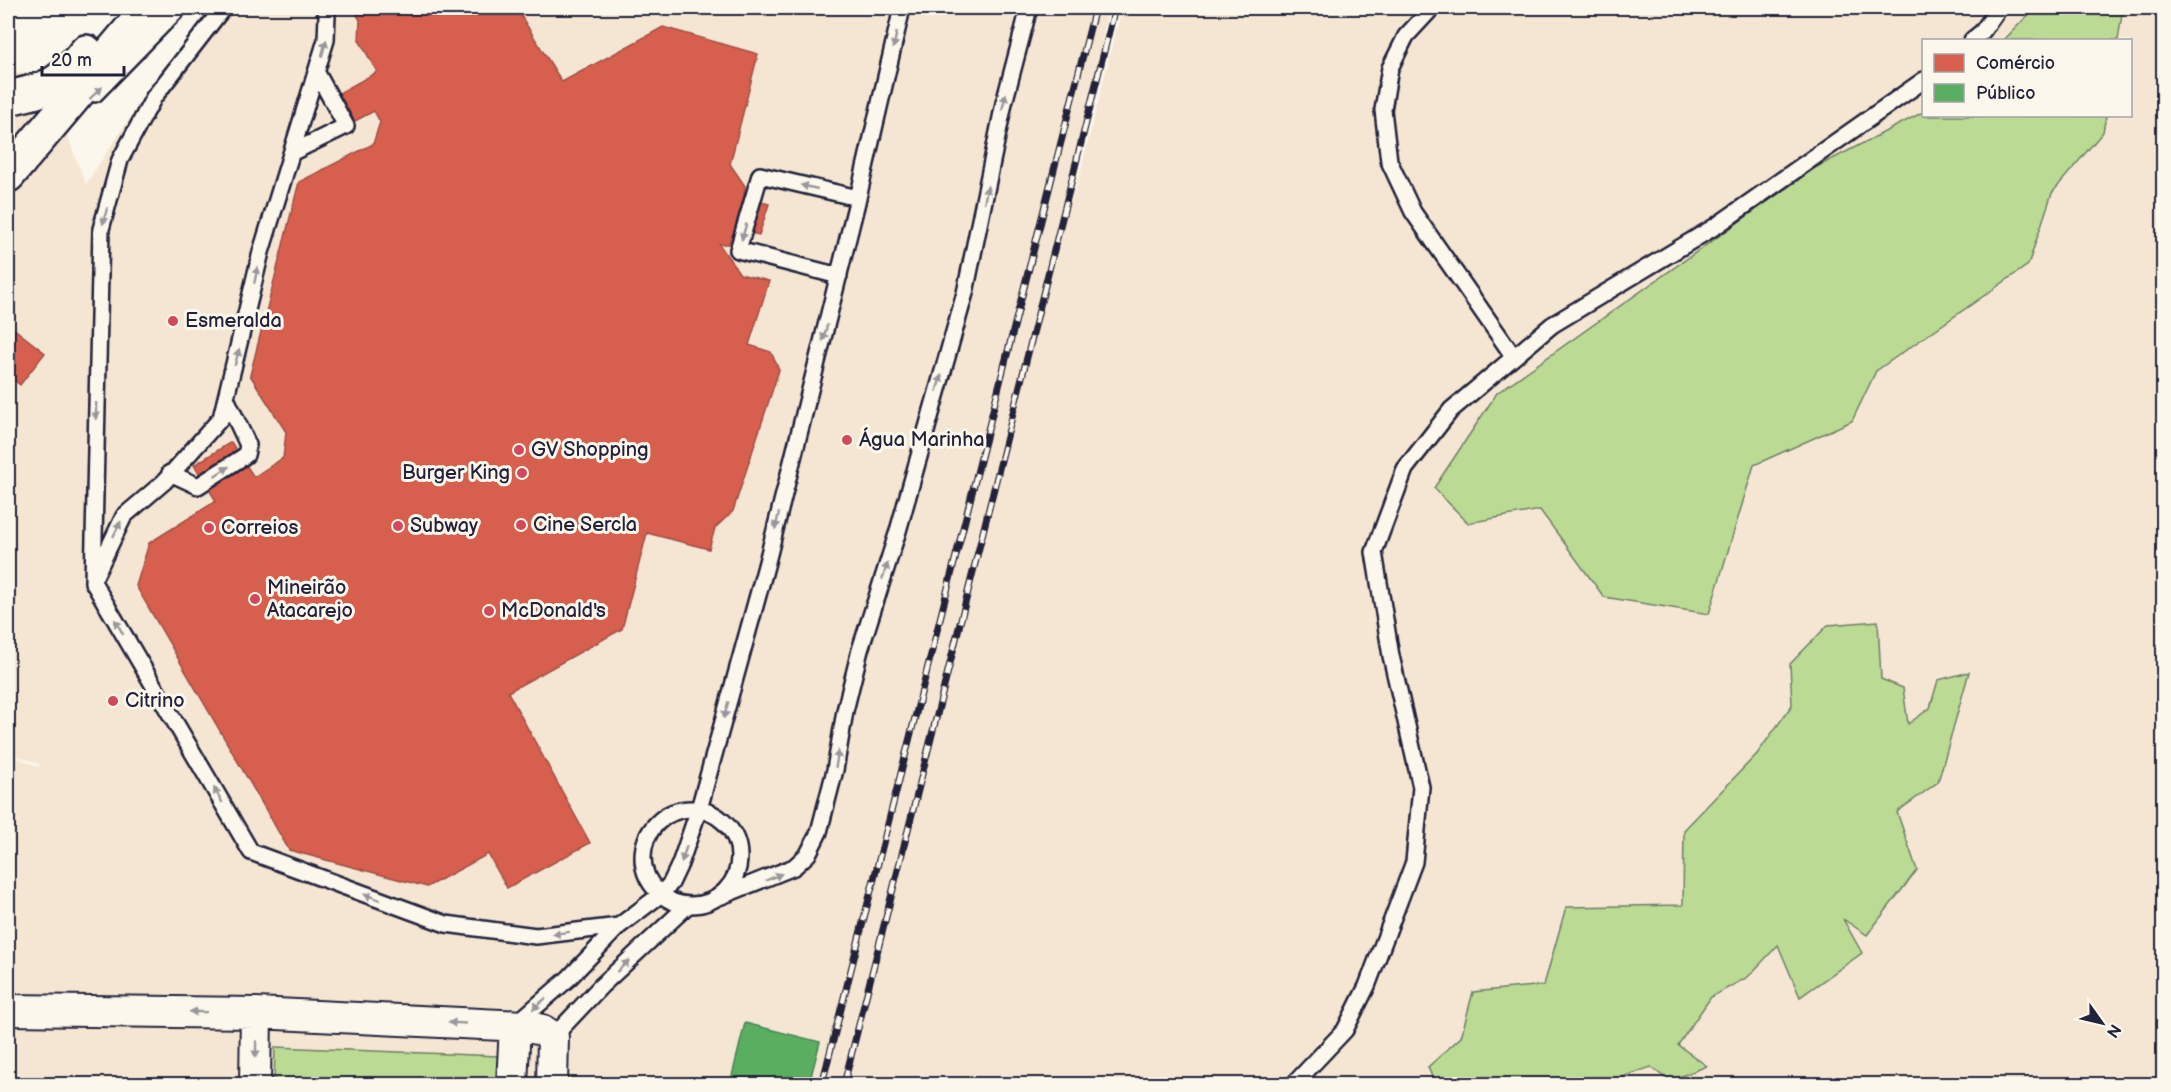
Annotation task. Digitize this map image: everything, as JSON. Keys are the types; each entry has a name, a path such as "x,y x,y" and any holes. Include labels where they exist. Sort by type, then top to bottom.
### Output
{"main road":[{"path":"8,98 53,86 66,75 120,8"},
{"path":"8,176 148,8"}],"street":[{"path":"8,1010 256,1013 515,1026 542,1030 553,1037 552,1084"},
{"path":"255,1084 256,1013"},
{"path":"512,1084 515,1026"}],"lane":[{"path":"8,176 126,65 179,8"},
{"path":"223,8 154,97 120,160 101,230 93,582 251,852 446,924 536,936 619,926"},
{"path":"93,582 124,516 170,473 221,418 261,252 326,40 325,8"},
{"path":"515,1026 569,978 619,926 660,895 675,875 699,809 766,566 839,276 902,8"},
{"path":"719,897 734,878 740,855 736,838 727,825 714,814 699,809 671,813 660,820 647,837 643,858 644,872 660,895 672,903 687,906 704,904 794,867 808,854 819,832 860,650 898,531 965,293 1004,103 1029,8"},
{"path":"1432,8 1406,36 1390,68 1383,110 1389,161 1413,212 1514,357"},
{"path":"1973,39 1982,32 1999,8"},
{"path":"293,152 346,126 317,73"},
{"path":"1294,1084 1345,1030 1367,986 1414,862 1421,787 1391,656 1374,552 1405,469 1451,410 1552,325 1716,226 1922,81"},
{"path":"839,276 738,250 760,176 858,198"},
{"path":"170,473 198,486 246,455 248,445 226,398"},
{"path":"553,1037 601,986 687,906"}],"shaded area":[{"path":"212,8 1108,8 1072,205 1122,8 2163,8 2163,1084 8,1084 8,754 39,767 39,764 8,752 8,72 42,72 86,184 150,87"}],"green space":[{"path":"2032,8 2123,8 2118,39 2005,39"},
{"path":"1922,113 1922,117 2106,117 2103,132 2052,193 2028,265 1876,371 1852,421 1754,465 1709,614 1604,597 1540,510 1468,523 1434,488 1497,393 1815,168"},
{"path":"1878,621 1881,679 1903,688 1908,724 1930,708 1938,680 1969,672 1938,782 1897,812 1917,870 1867,935 1843,919 1862,953 1800,997 1778,945 1748,977 1711,997 1678,1045 1707,1066 1669,1081 1651,1067 1602,1084 1435,1084 1428,1067 1461,1037 1473,992 1544,985 1566,907 1683,905 1684,830 1757,754 1792,705 1790,664 1828,625"},
{"path":"275,1047 498,1056 496,1084 274,1084"}],"building: Comércio":[{"name":"GV Shopping","path":"353,8 516,8 562,82 663,27 758,54 730,164 745,186 744,197 769,204 759,235 735,230 728,244 719,244 740,274 769,281 749,345 771,352 779,370 733,511 715,528 709,549 647,533 622,629 508,692 590,843 507,888 488,854 427,887 289,850 136,586 149,543 216,501 194,465 231,442 254,477 283,458 286,432 250,375 299,182 373,144 380,122 374,111 355,121 339,93 377,72 359,40 360,20"},
{"path":"8,324 45,353 20,385 8,375"}],"building: Público":[{"path":"745,1023 820,1042 809,1084 730,1084"}],"railway":[{"path":"822,1084 1095,8"},
{"path":"844,1084 1115,8"}],"place":[{"name":"Esmeralda","path":"173,321"},
{"name":"Água Marinha","path":"847,440"},
{"name":"GV Shopping","path":"519,450"},
{"name":"Burger King","path":"522,473"},
{"name":"Cine Sercla","path":"521,525"},
{"name":"Subway","path":"398,526"},
{"name":"Correios","path":"209,528"},
{"name":"Mineirão Atacarejo","path":"255,599"},
{"name":"McDonald's","path":"489,611"},
{"name":"Citrino","path":"113,701"}]}
